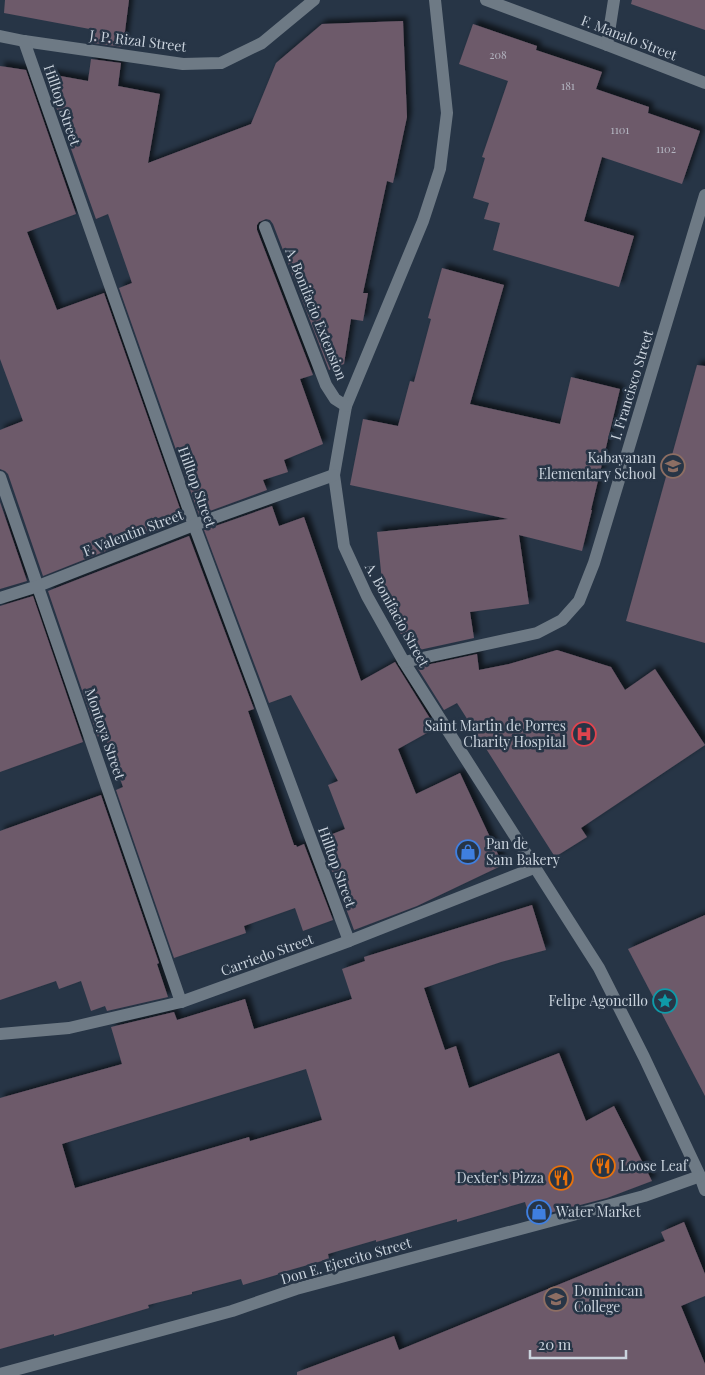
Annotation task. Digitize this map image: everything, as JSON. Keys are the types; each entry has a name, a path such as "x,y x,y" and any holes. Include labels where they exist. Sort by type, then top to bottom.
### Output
{"street":[{"name":"J. P. Rizal Street","path":"0,36 183,64 221,63 262,43 314,0"},
{"name":"A. Bonifacio Street","path":"435,0 448,113 440,169 423,222 346,406 334,476 344,546 367,596 404,662 599,968 644,1057 705,1190"},
{"name":"F. Manalo Street","path":"486,0 705,83"},
{"path":"607,45 614,0"},
{"name":"Hilltop Street","path":"24,41 194,525 349,941"},
{"name":"I. Francisco Street","path":"404,662 537,633 562,620 580,601 594,563 705,195"},
{"name":"A. Bonifacio Extension","path":"265,227 326,385 335,399 346,406"},
{"name":"F. Valentin Street","path":"0,598 38,586 194,525 334,476"},
{"name":"Montoya Street","path":"0,477 181,1002"},
{"name":"Carriedo Street","path":"0,1034 70,1028 181,1002 349,941 534,868"},
{"name":"Don E. Ejercito Street","path":"0,1374 232,1311 296,1289 644,1196 700,1176"}],"building":[{"path":"5,0 129,0 123,47 93,43 95,30 4,13"},
{"path":"632,0 705,0 705,30 631,4"},
{"path":"403,21 407,117 393,183 387,181 363,293 368,293 363,321 351,319 344,364 329,370 273,224 270,220 266,219 257,225 257,230 313,375 300,379 323,444 284,460 288,472 263,480 267,490 199,515 119,288 132,283 108,214 96,219 44,73 88,81 91,59 121,63 118,86 160,94 148,163 251,124 276,63 322,24"},
{"path":"473,24 537,46 536,50 602,72 596,89 649,107 648,113 700,131 682,184 602,157 584,221 634,236 619,287 493,250 500,223 484,219 489,203 473,198 485,158 482,157 508,81 459,64"},
{"path":"0,66 26,70 76,214 27,232 57,310 104,293 184,520 43,576 8,474 0,469 0,430 23,421 0,359"},
{"path":"442,268 504,285 470,404 560,424 571,377 620,389 582,551 519,535 529,604 470,612 474,638 410,652 384,601 377,532 508,519 350,485 363,419 398,426 410,381 414,382 431,319 428,318"},
{"path":"697,365 705,366 705,643 626,621"},
{"path":"0,502 27,581 0,589"},
{"path":"272,506 279,526 304,517 361,681 395,662 436,728 398,749 416,794 460,773 503,865 417,906 354,930 320,839 345,829 328,785 338,781 291,695 269,703 204,530"},
{"path":"189,536 254,709 248,711 294,845 297,847 304,844 333,920 303,931 295,908 244,926 246,933 174,958 116,790 123,787 104,734 98,737 48,591"},
{"path":"33,596 83,742 0,772 0,606"},
{"name":"Saint Martin de Porres Charity Hospital","path":"557,650 611,667 625,690 655,669 705,745 581,828 587,837 555,857 457,703 444,710 417,667 477,654 479,670 509,664"},
{"path":"101,795 159,963 157,964 168,997 107,1011 105,1006 91,1011 81,981 59,989 56,981 0,1000 0,831"},
{"path":"532,905 546,950 501,962 424,988 445,1050 456,1046 469,1088 559,1053 586,1121 614,1106 652,1181 607,1198 530,1218 525,1202 457,1222 457,1219 328,1254 329,1259 243,1285 241,1279 148,1305 149,1308 54,1336 54,1334 0,1349 0,1098 122,1064 111,1027 174,1012 177,1020 245,999 254,1029 352,999 342,969 365,961 364,957","holes":["306,1069 322,1120 250,1141 249,1137 75,1188 62,1144"]},
{"path":"705,915 705,1096 628,949"},
{"name":"Dominican College","path":"684,1222 705,1274 705,1296 681,1306 705,1364 705,1375 297,1375 297,1372 394,1336 399,1350 665,1241 661,1232"}],"place":[{"name":"Kabayanan Elementary School","path":"673,466"},
{"name":"Saint Martin de Porres Charity Hospital","path":"584,734"},
{"name":"Pan de Sam Bakery","path":"468,852"},
{"name":"Felipe Agoncillo","path":"665,1001"},
{"name":"Loose Leaf","path":"603,1166"},
{"name":"Dexter's Pizza","path":"561,1178"},
{"name":"Water Market","path":"539,1212"},
{"name":"Dominican College","path":"556,1299"}]}
